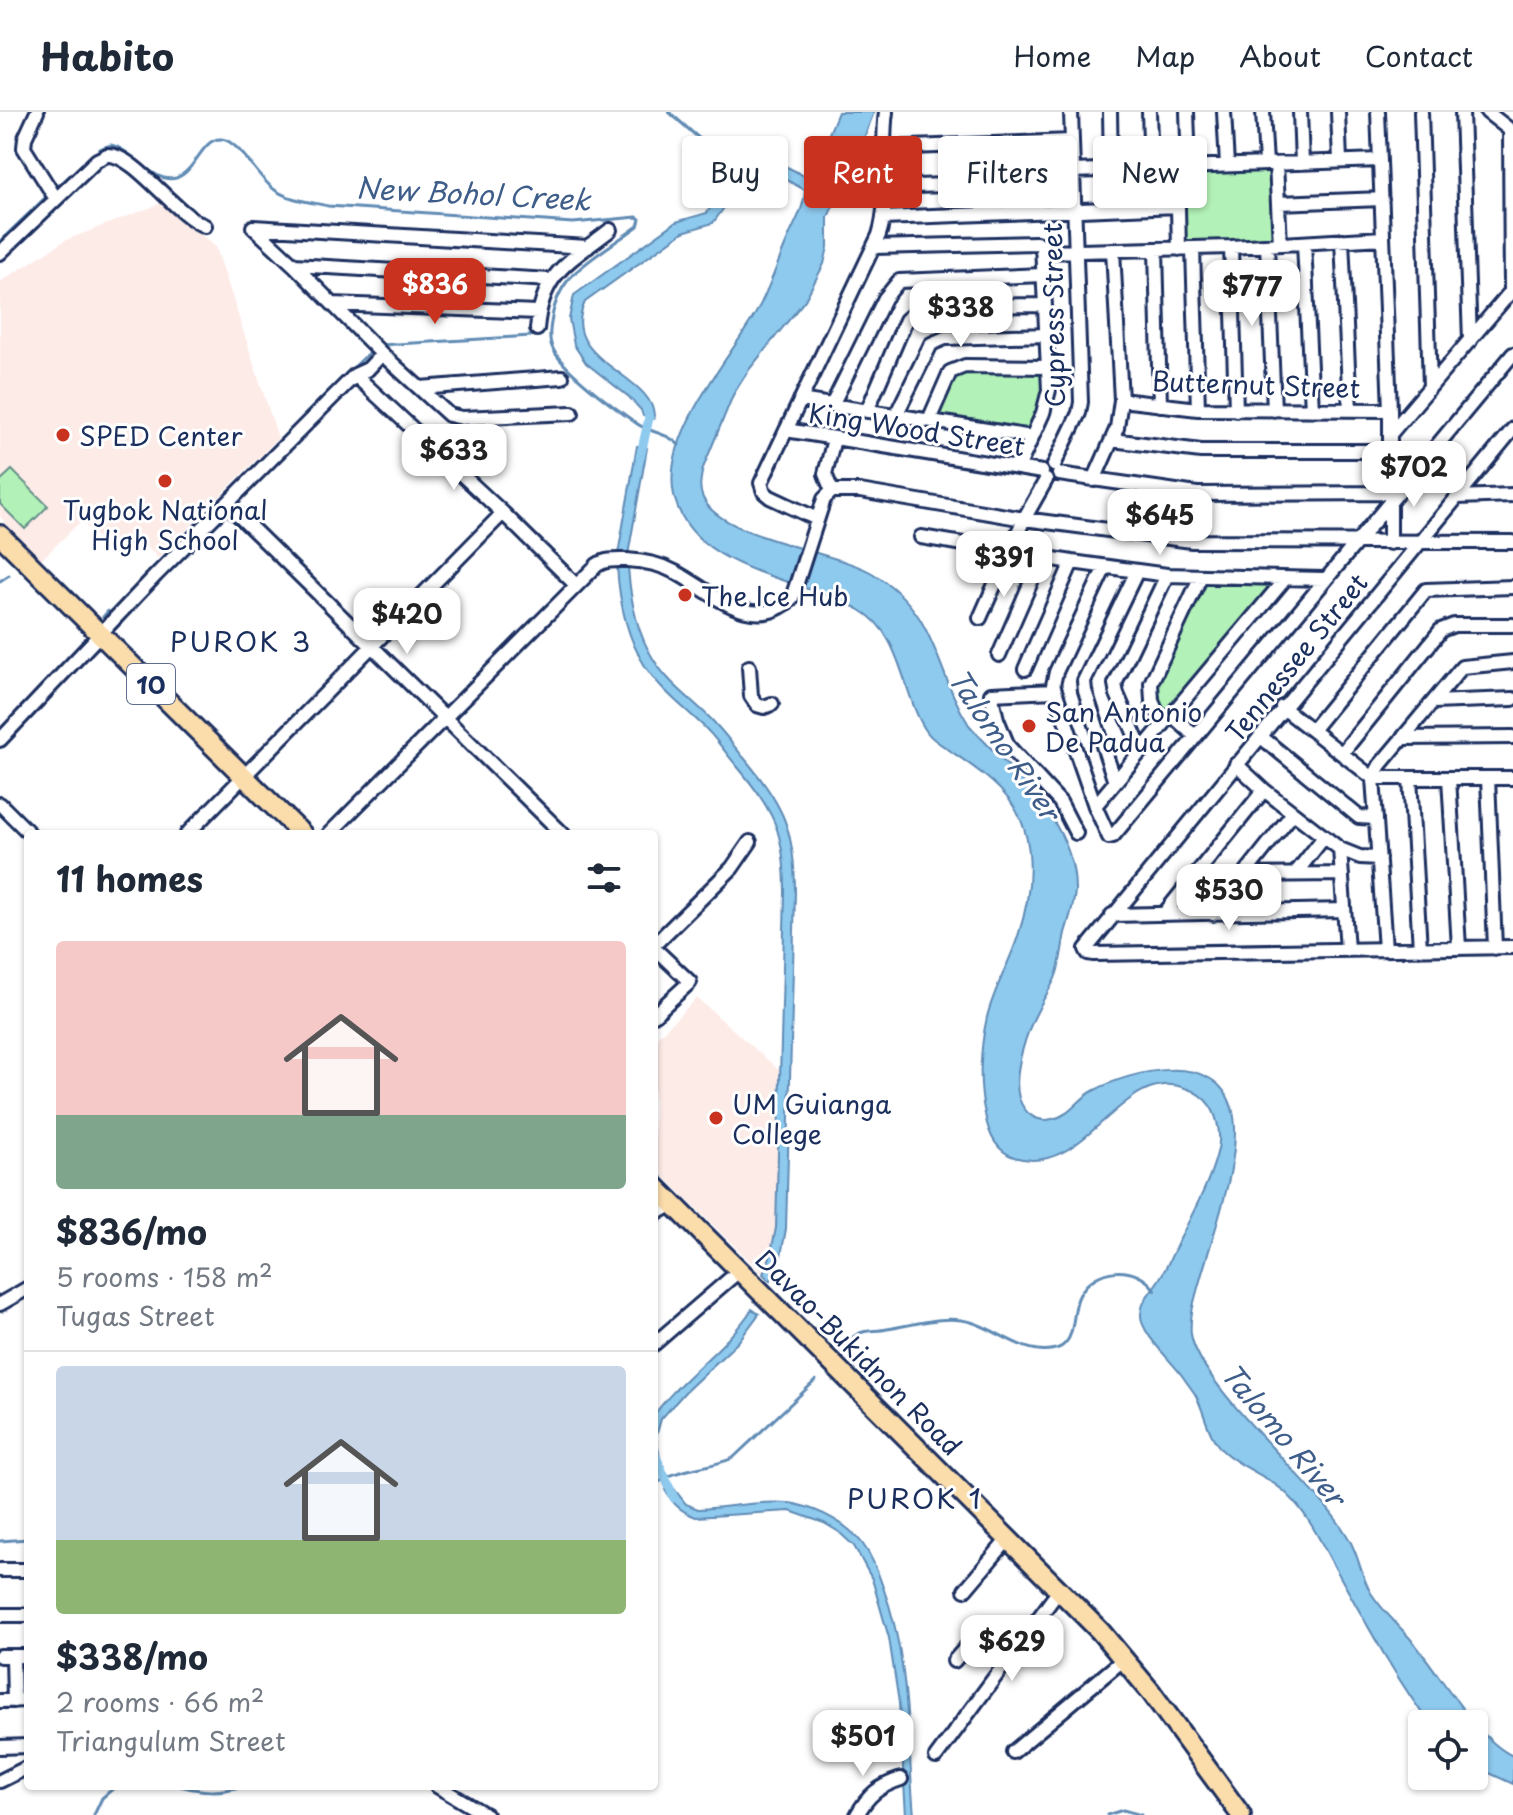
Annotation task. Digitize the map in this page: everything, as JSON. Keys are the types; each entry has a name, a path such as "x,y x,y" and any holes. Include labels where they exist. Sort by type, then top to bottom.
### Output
{"highway":[{"name":"10","path":"0,535 298,830"},
{"name":"Davao-Bukidnon Road","path":"658,1189 1060,1589 1124,1659 1241,1815"}],"street":[{"path":"37,112 25,138 24,148 56,199"},
{"path":"884,136 886,112"},
{"name":"Cypress Street","path":"1071,112 1071,136"},
{"path":"1110,112 1110,136"},
{"path":"1149,112 1150,136"},
{"path":"1185,136 1187,112"},
{"path":"1224,112 1227,165"},
{"path":"1263,112 1278,203 1274,245 1274,410"},
{"path":"1300,112 1302,163"},
{"path":"1338,112 1340,161"},
{"path":"1378,112 1393,543"},
{"path":"1421,112 1430,386"},
{"path":"1462,112 1470,341"},
{"path":"1391,433 1512,290 1511,130 1487,112"},
{"path":"0,253 97,160 112,154 122,158 190,218 205,226"},
{"path":"1207,166 1380,160"},
{"path":"1278,203 1382,199"},
{"path":"815,524 770,497 762,490 762,479 874,247 883,208"},
{"path":"883,218 1126,208"},
{"path":"1178,208 1186,249 1198,409"},
{"name":"Cypress Street","path":"980,618 1024,519 1081,408 1073,210"},
{"path":"572,413 462,418 449,415 253,227 588,247"},
{"path":"537,329 538,312 550,280 610,230"},
{"path":"874,247 1156,250 1383,238"},
{"path":"1342,240 1350,410"},
{"path":"1304,243 1312,410"},
{"path":"1231,247 1236,410"},
{"path":"1018,468 1047,399 1041,248"},
{"path":"1094,480 1112,440 1121,400 1113,250"},
{"path":"1156,250 1160,405"},
{"path":"294,265 550,280"},
{"path":"832,405 885,298 899,281 1043,275"},
{"path":"333,304 538,312"},
{"path":"867,411 906,320 920,308 1045,305"},
{"path":"896,415 935,341 945,338 1046,335"},
{"path":"0,740 227,504 355,375 368,369 382,354"},
{"path":"1105,567 1056,672 1054,691 1109,837 1113,836 1355,543 1391,492 1513,354"},
{"path":"929,420 953,369 965,366 1048,367"},
{"path":"355,375 576,585"},
{"path":"420,388 562,377"},
{"path":"800,400 1032,437"},
{"name":"Butternut Street","path":"1121,400 1198,409 1390,410"},
{"name":"Tennessee Street","path":"1347,950 1094,954 1086,951 1282,707 1513,429"},
{"name":"King Wood Street","path":"786,430 1197,494 1391,492"},
{"path":"832,491 825,474 834,439"},
{"path":"1112,440 1201,451 1391,451"},
{"path":"333,830 601,562 632,560 670,569 729,605 747,612 780,607 794,595 824,499 832,491 860,491 1024,519 1192,541 1513,542"},
{"path":"1457,497 1512,494"},
{"path":"227,504 559,830"},
{"path":"191,830 503,513"},
{"path":"921,537 1167,575 1324,579"},
{"path":"999,655 1042,557"},
{"path":"1025,669 1072,562"},
{"path":"1115,782 1084,681 1137,571"},
{"path":"1142,751 1115,684 1167,575"},
{"path":"1195,736 1167,720 1150,694 1151,683 1200,578"},
{"path":"1095,806 1285,579"},
{"path":"1313,729 1426,590 1513,587"},
{"path":"1342,753 1441,630 1454,625 1513,625"},
{"path":"1385,949 1373,778 1380,765 1465,665 1513,662"},
{"path":"749,667 751,696 757,705 764,707 772,704"},
{"path":"1054,691 991,694 1005,742 1060,802 1076,833"},
{"path":"1433,702 1513,699"},
{"path":"1282,707 1373,778 1513,778"},
{"path":"1260,736 1359,817 1376,818"},
{"path":"1402,738 1513,737"},
{"path":"1236,764 1264,790 1340,849 1360,857 1379,858"},
{"path":"1410,778 1420,949"},
{"path":"1449,778 1459,948"},
{"path":"1488,778 1495,948"},
{"path":"1164,914 1264,790"},
{"path":"0,804 26,830"},
{"path":"1213,914 1293,813"},
{"path":"1295,874 1324,837"},
{"path":"658,942 732,868 750,842"},
{"path":"1340,849 1347,950 1513,947"},
{"path":"1243,875 1342,874"},
{"path":"1112,915 1344,910"},
{"path":"658,928 665,934"},
{"path":"658,951 690,982 658,1011"},
{"path":"658,1213 673,1204"},
{"path":"658,1341 740,1270"},
{"path":"0,1304 24,1290"},
{"path":"965,1590 1009,1538"},
{"path":"0,1570 24,1570"},
{"path":"936,1757 1060,1589"},
{"path":"0,1615 24,1615"},
{"path":"954,1661 976,1636 1007,1660"},
{"path":"6,1656 7,1701"},
{"path":"1013,1752 1124,1659"},
{"path":"0,1747 24,1746"},
{"path":"0,1781 24,1769"},
{"path":"857,1815 870,1794 885,1784 901,1779"},
{"path":"444,1790 486,1815"}],"shaded area":[{"path":"162,203 216,247 278,438 158,558 135,536 116,556 81,521 41,560 0,517 0,282 66,240"},
{"name":"UM Guianga College","path":"697,998 779,1070 776,1228 763,1274 658,1171 658,1036"}],"green space":[{"path":"1272,167 1275,240 1184,245 1182,208 1207,208 1207,170"},
{"path":"966,370 1041,373 1043,388 1034,420 1024,431 944,418 940,406 952,377"},
{"path":"12,470 48,506 25,529 0,504 0,481"},
{"path":"1207,583 1276,583 1166,713 1157,690 1158,682"}],"water":[{"path":"838,112 874,112 865,136 828,136"},
{"path":"788,167 804,176 804,189 788,181"},
{"path":"804,197 804,208 832,208 828,217 828,247 824,264 805,300 748,371 733,395 703,468 701,494 713,512 731,523 779,542 854,565 872,573 894,589 923,624 969,725 1038,799 1065,842 1075,891 1058,971 1030,1028 1019,1064 1017,1088 1027,1112 1041,1120 1058,1117 1109,1083 1150,1072 1191,1072 1209,1078 1223,1090 1232,1108 1234,1146 1226,1192 1192,1312 1191,1334 1195,1348 1228,1398 1334,1517 1352,1546 1376,1600 1414,1643 1464,1710 1420,1710 1302,1511 1280,1488 1224,1452 1210,1432 1195,1394 1142,1322 1143,1305 1166,1269 1215,1161 1219,1133 1211,1107 1189,1089 1162,1085 1141,1092 1121,1105 1062,1153 1039,1160 1014,1157 998,1146 988,1127 983,1102 981,1053 990,1007 1027,902 1029,849 1019,816 1010,801 990,780 927,732 912,702 894,650 874,621 860,610 836,599 725,557 702,541 685,521 674,495 673,472 687,423 761,303"},
{"path":"710,208 724,208 713,223 683,232 585,302 580,322 584,339 595,354 641,390 651,404 654,419 643,416 629,397 586,363 574,345 569,319 574,295 676,222 707,213"},
{"path":"637,446 647,448 628,555 618,554"},
{"path":"617,566 628,566 635,614 654,660 718,727 769,791 785,820 793,853 795,893 786,1229 779,1266 770,1281 763,1274 776,1228 785,892 780,838 768,809 749,781 710,733 645,666 625,618"},
{"path":"752,1309 759,1314 738,1342 661,1419 658,1430 658,1410"},
{"path":"672,1486 686,1504 698,1509 795,1504 841,1523 862,1543 879,1576 898,1643 906,1700 914,1815 906,1815 899,1703 889,1638 872,1579 854,1546 824,1523 790,1511 696,1517 681,1510 671,1499 665,1490"},
{"path":"1488,1738 1513,1756 1513,1784 1488,1772"}],"waterway":[{"path":"669,112 696,136"},
{"name":"New Bohol Creek","path":"99,149 111,145 117,147 153,173 168,179 183,174 209,144 221,139 235,146 275,190 293,198 328,206 573,223 637,217 640,219 638,226 585,264 565,284 553,312 550,340 559,358 590,388 641,426 669,437 679,445"},
{"name":"New Bohol Creek","path":"54,190 94,154"},
{"name":"New Bohol Creek","path":"0,241 48,195"},
{"path":"380,345 531,336"},
{"path":"353,368 372,350"},
{"path":"280,441 348,372"},
{"path":"640,458 649,418 646,407"},
{"path":"0,581 9,575"},
{"path":"103,617 108,611"},
{"path":"847,1342 866,1331 951,1319 980,1325 1030,1348 1051,1350 1066,1343 1079,1296 1095,1279 1105,1274 1127,1272 1147,1281 1155,1290"},
{"path":"658,1483 672,1475 733,1458 816,1380"},
{"path":"658,1461 674,1498"},
{"path":"0,1541 24,1539"},
{"path":"94,1815 102,1798 111,1790"},
{"path":"196,1790 226,1790"},
{"path":"1107,1815 1123,1810 1141,1815"}],"place":[{"name":"SPED Center","path":"63,435"},
{"name":"Tugbok National High School","path":"165,481"},
{"name":"The Ice Hub","path":"685,595"},
{"name":"San Antonio De Padua","path":"1029,726"},
{"name":"UM Guianga College","path":"716,1118"}],"district":[{"name":"PUROK 3","path":"241,640"},
{"name":"PUROK 1","path":"915,1497"}],"water label":[{"name":"Talomo River","path":"1005,744"},
{"name":"Talomo River","path":"1284,1434"}]}
